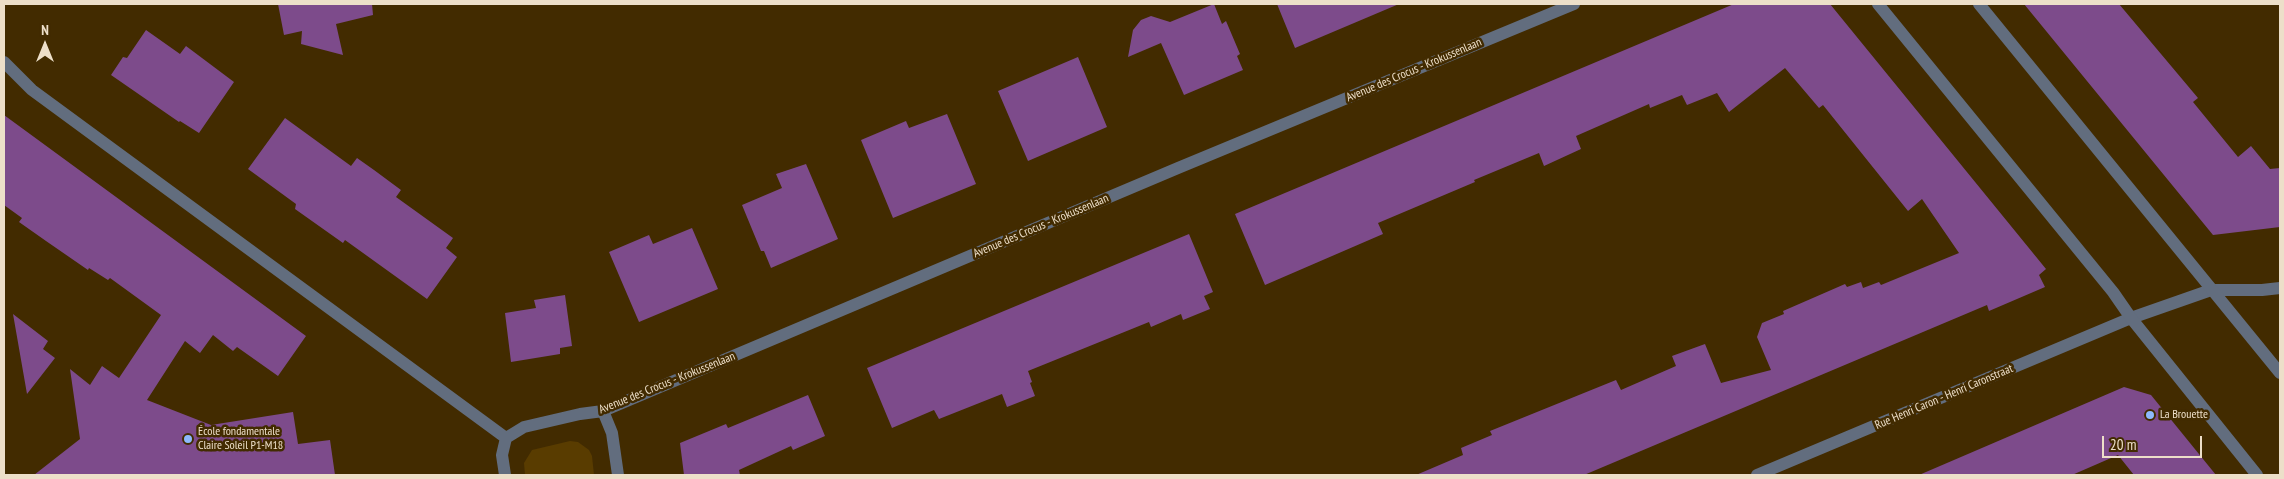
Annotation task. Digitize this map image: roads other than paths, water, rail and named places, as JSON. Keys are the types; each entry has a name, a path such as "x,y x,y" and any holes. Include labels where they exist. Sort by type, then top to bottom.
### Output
{"street":[{"name":"Avenue des Crocus - Krokussenlaan","path":"506,438 524,427 580,414 603,411 1169,172 1574,4"},
{"path":"1878,4 2107,284 2131,318 2257,475"},
{"path":"1979,4 2280,373"},
{"path":"4,62 32,90 506,438 502,455 505,475"},
{"name":"Rue Henri Caron - Henri Caronstraat","path":"1758,475 2131,318 2211,290 2280,288"},
{"path":"603,411 612,432 618,475"}],"place":[{"name":"La Brouette","path":"2150,415"},
{"name":"École fondamentale Claire Soleil P1-M18","path":"188,439"}]}
